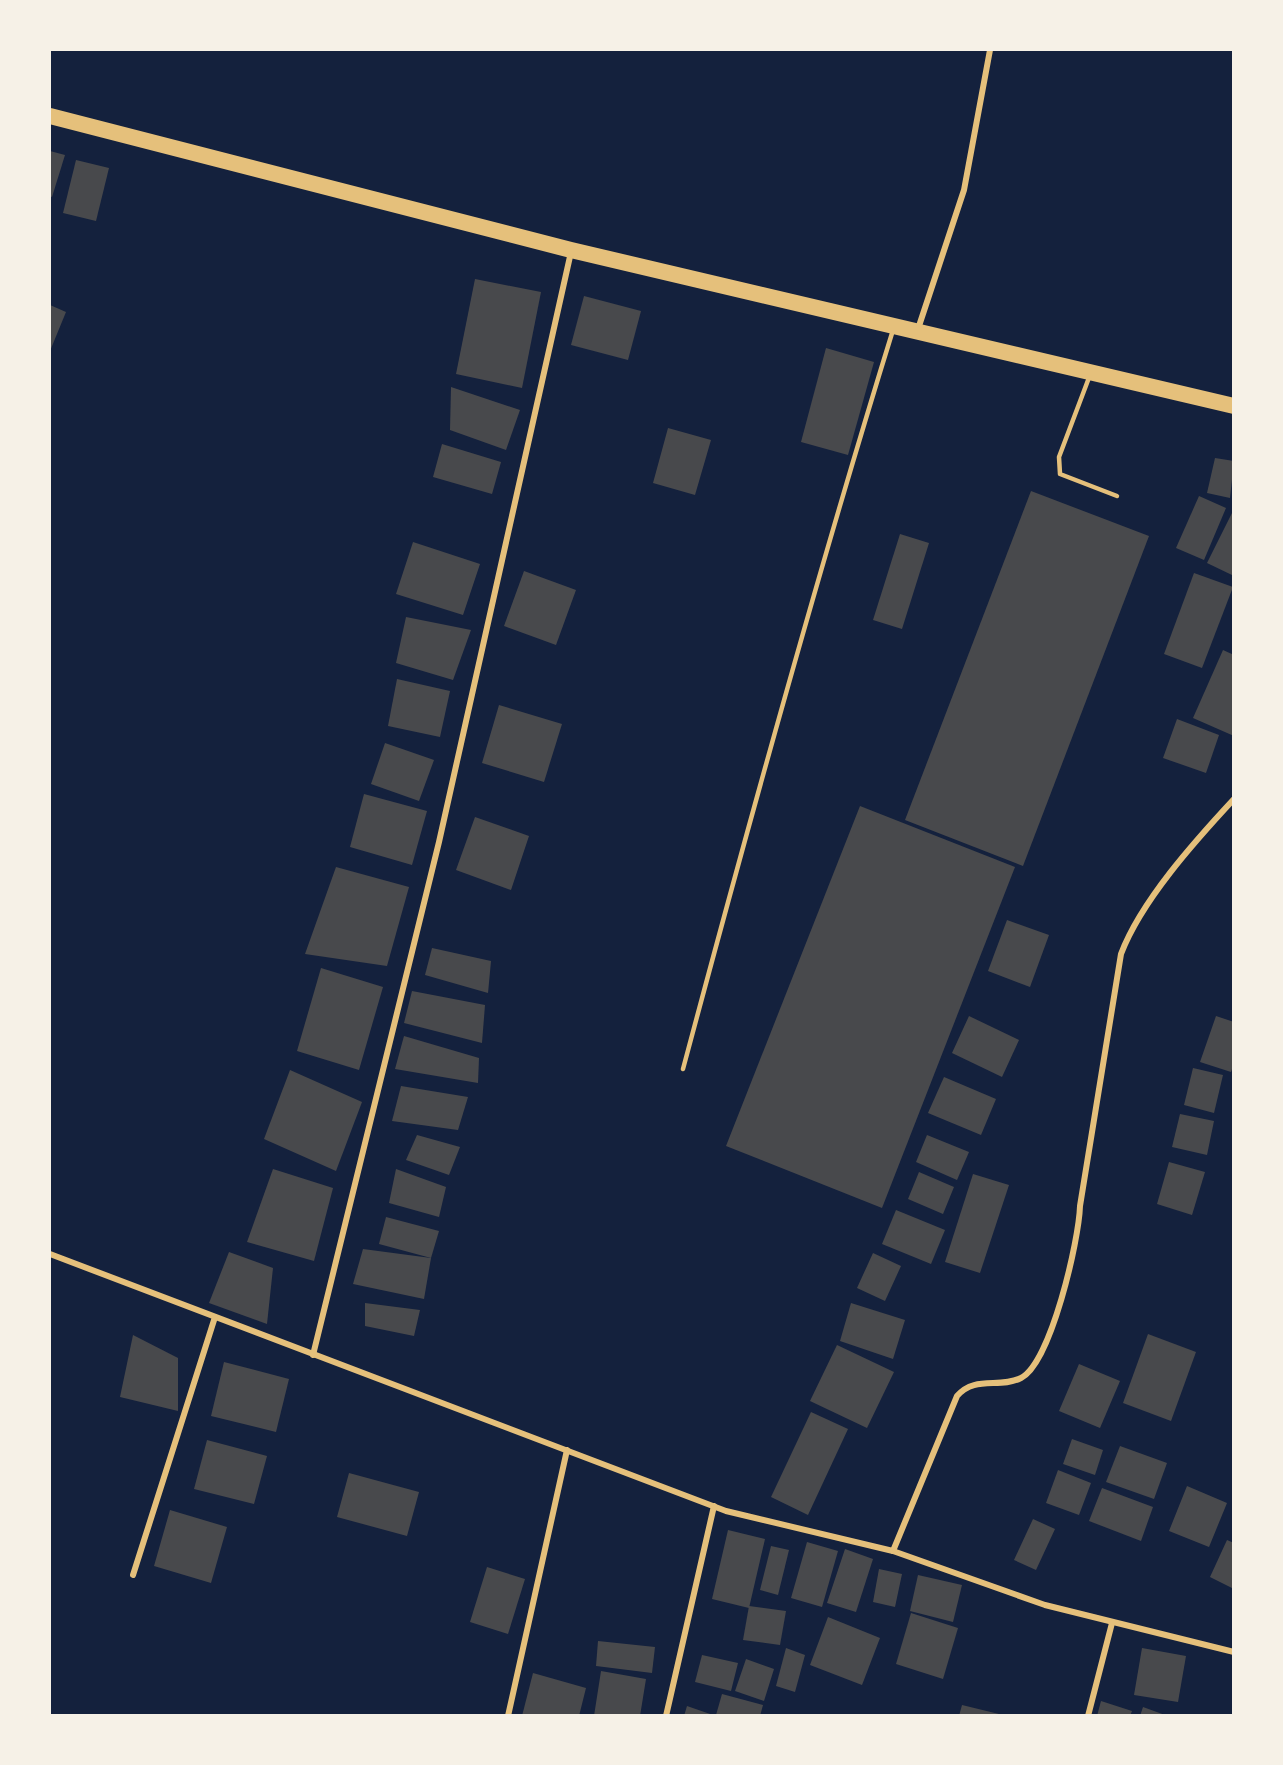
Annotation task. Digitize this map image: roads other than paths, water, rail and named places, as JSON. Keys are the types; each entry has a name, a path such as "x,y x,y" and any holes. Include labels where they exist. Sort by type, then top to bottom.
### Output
{"highway":[{"path":"50,116 571,250 1233,406"}],"street":[{"path":"917,333 964,190 990,50"},
{"path":"313,1355 439,843 571,250"},
{"path":"893,1551 957,1396 972,1383 1013,1381 1023,1377 1034,1365 1067,1284 1078,1241 1080,1206 1121,954 1136,923 1184,857 1233,799"},
{"path":"50,1254 714,1506 893,1551 1045,1605 1233,1652"},
{"path":"133,1575 214,1317"},
{"path":"508,1716 567,1450"},
{"path":"666,1716 714,1506"},
{"path":"1088,1716 1112,1623"}],"lane":[{"path":"683,1069 759,783 851,465 894,327"},
{"path":"1091,373 1059,457 1060,474 1117,496"}]}
